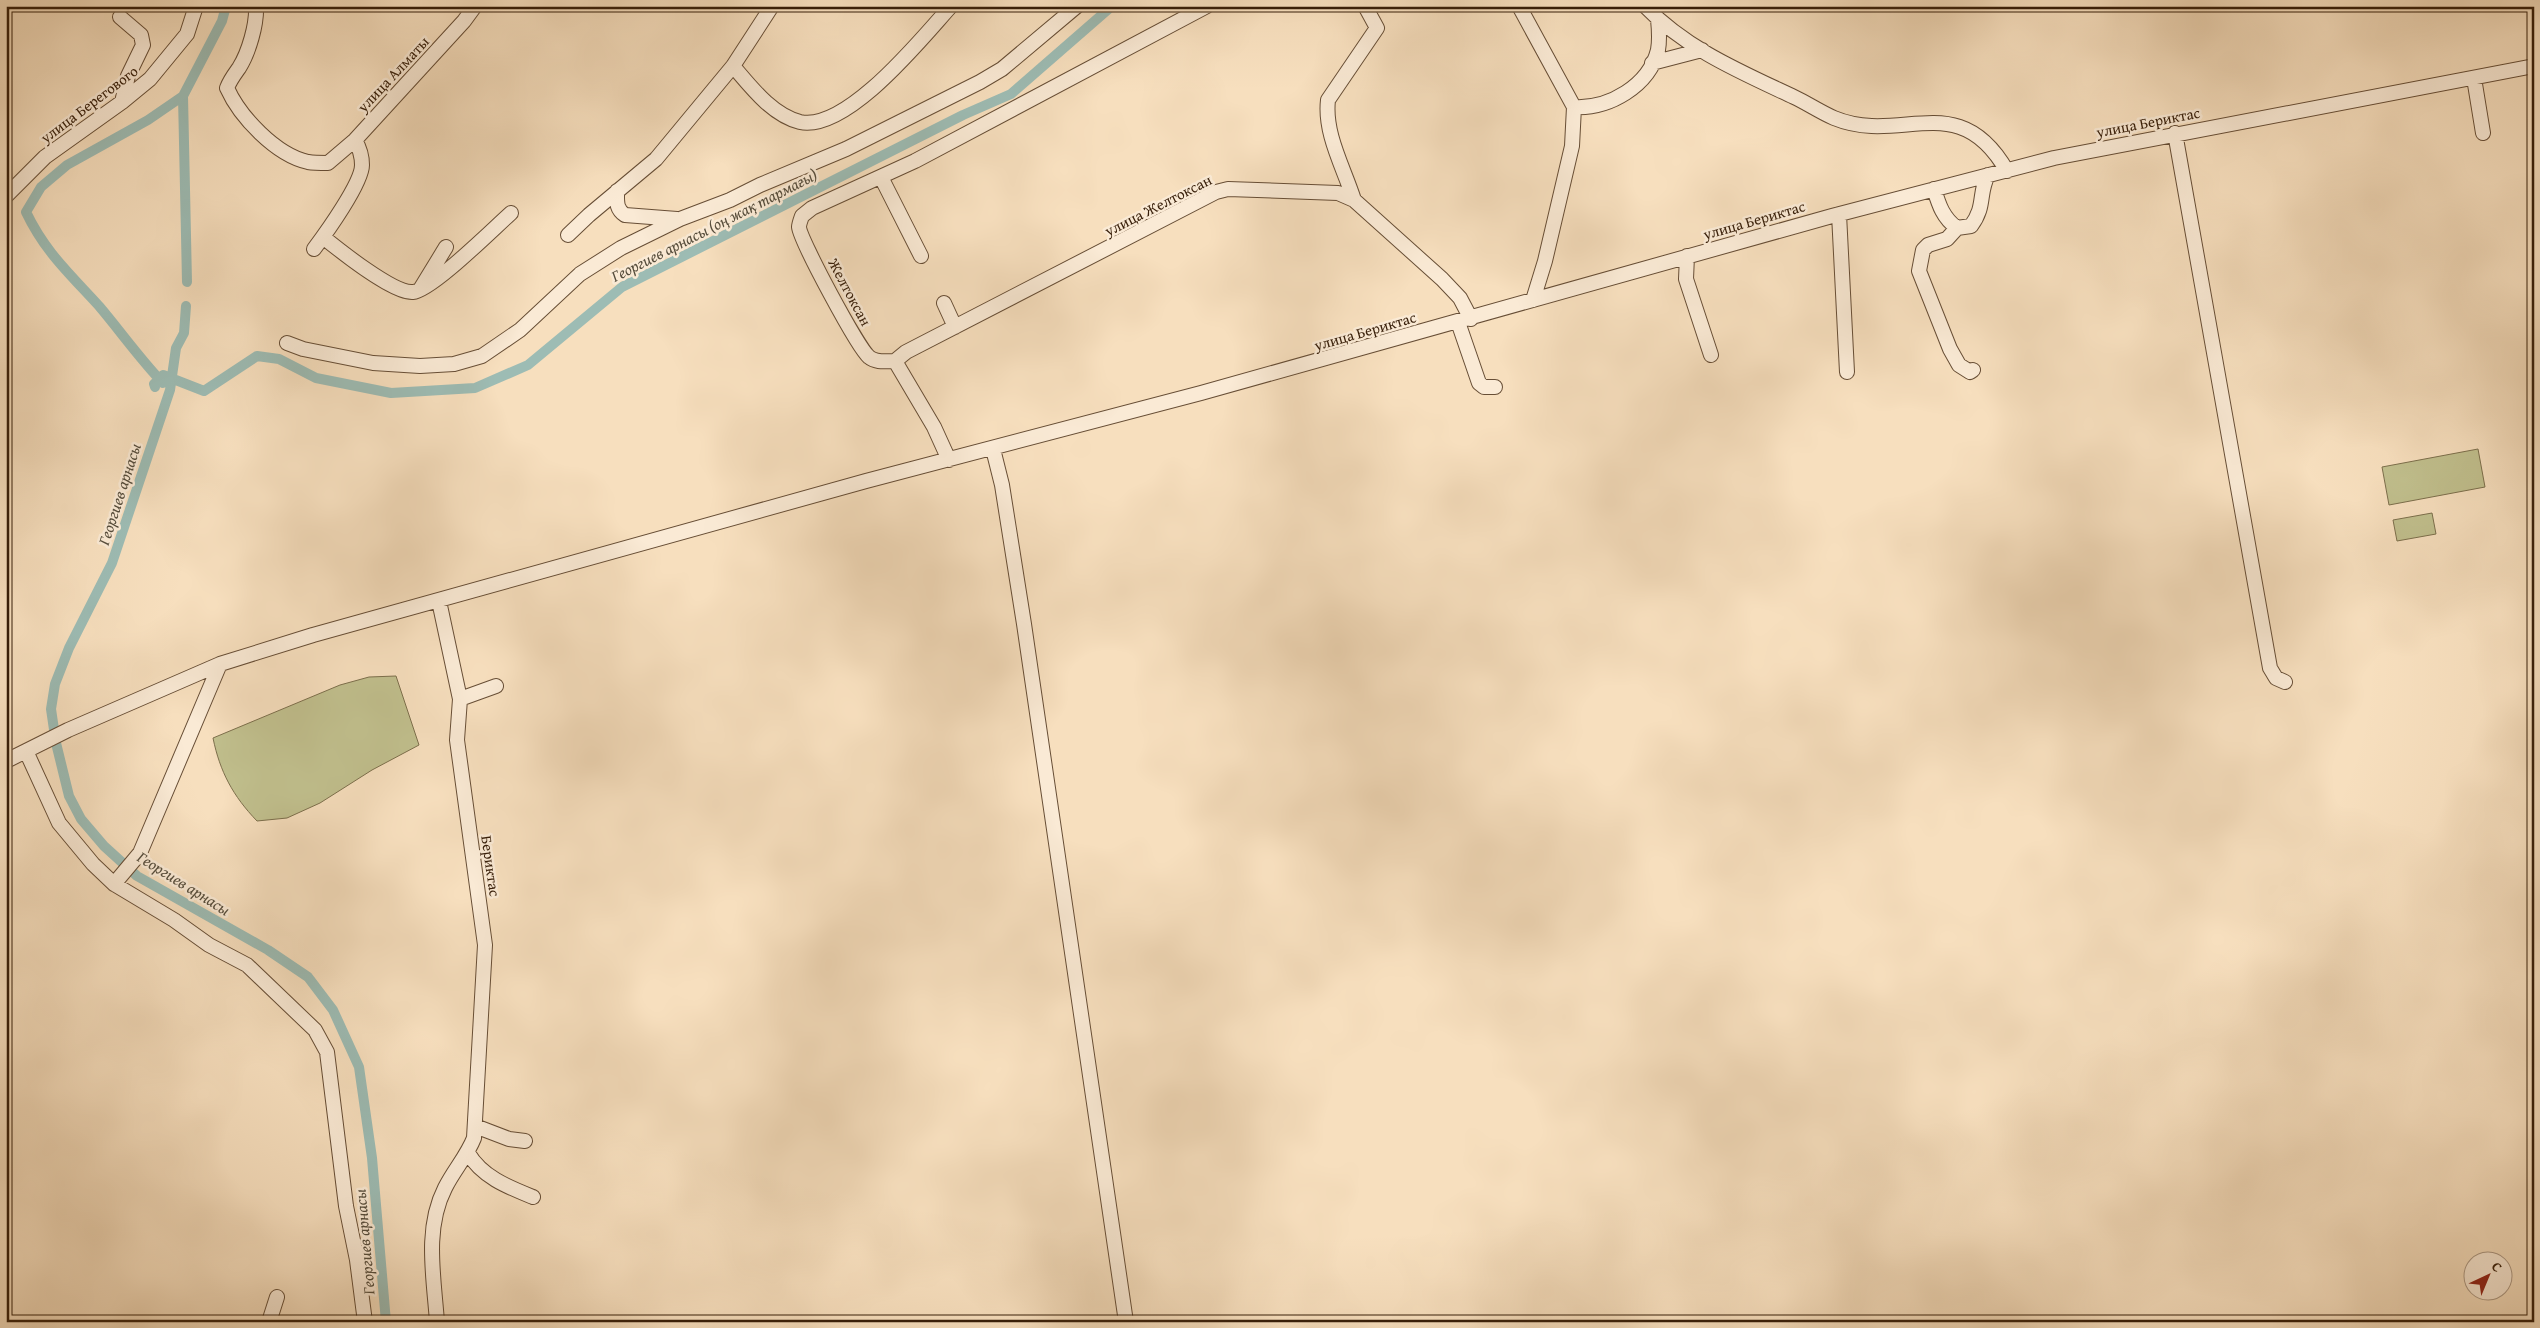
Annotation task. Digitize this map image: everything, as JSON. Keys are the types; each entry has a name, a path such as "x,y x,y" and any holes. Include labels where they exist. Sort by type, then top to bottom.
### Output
{"street":[{"name":"улица Берегового","path":"6,196 45,157 122,102 150,79 187,34 196,6"},
{"name":"улица Алматы","path":"256,6 257,14 249,43 240,66 230,79 227,88 238,109 251,124 286,153 307,162 328,164 355,140 458,28 475,6"},
{"path":"568,235 656,158 733,66 772,6"},
{"path":"733,66 748,84 779,112 800,122 824,121 842,113 878,83 951,6"},
{"path":"287,343 303,349 373,363 420,366 454,364 482,356 520,330 580,274 640,237 846,150 980,82 1002,68 1077,6"},
{"path":"921,256 881,177 1207,6"},
{"path":"1354,200 1328,127 1327,110 1328,100 1377,28 1365,6"},
{"path":"1519,6 1574,106 1572,146 1533,300"},
{"path":"1645,6 1676,35 1834,118 1863,125 1941,122 1960,126 1977,135 1991,148 2007,171"},
{"path":"120,17 141,35 143,45 128,76 122,102"},
{"path":"1574,106 1603,104 1623,95 1639,81 1652,63 1659,36 1658,18"},
{"path":"1652,63 1702,50"},
{"name":"улица Бериктас","path":"6,761 68,730 220,664 322,632 1464,320 1839,214 2054,158 2534,66"},
{"path":"2474,78 2483,133"},
{"path":"2175,134 2270,668 2276,678 2285,682"},
{"path":"314,249 324,237 357,180 362,166 359,148 355,140"},
{"path":"1974,370 1970,372 1959,365 1950,349 1919,271 1922,250 1928,245 1946,238 1957,228 1972,226 1979,216 1982,205 1982,191 1988,175"},
{"name":"Желтоксан","path":"881,177 812,208 802,216 799,227 828,291 868,356 878,362 895,361"},
{"name":"улица Желтоксан","path":"895,361 906,352 1216,192 1240,189 1338,193 1354,200 1460,298 1479,383 1484,387 1494,387"},
{"path":"1934,189 1939,205 1948,221 1957,228"},
{"path":"617,191 616,203 620,212 625,216 680,219"},
{"path":"324,237 374,274 405,291 417,291 461,259 510,213"},
{"path":"1839,214 1847,372"},
{"path":"417,291 446,247"},
{"path":"1687,256 1686,279 1711,355"},
{"path":"944,303 955,327"},
{"path":"895,361 934,427 948,460"},
{"path":"994,449 1022,615 1126,1322"},
{"name":"Бериктас","path":"437,1322 432,1244 433,1225 446,1187 468,1153 474,1132 485,945 457,740 460,699 439,601"},
{"path":"115,883 140,853 220,664"},
{"path":"460,699 496,686"},
{"path":"31,749 59,823 93,864 115,883 174,920 209,945 246,965 315,1030 327,1052 346,1206 357,1260 365,1322"},
{"path":"474,1132 525,1141"},
{"path":"468,1153 475,1164 499,1183 533,1197"},
{"path":"269,1322 277,1297"}],"shaded area":[{"path":"2478,449 2485,487 2389,505 2382,467"},
{"path":"2432,513 2436,534 2397,541 2393,520"},
{"path":"396,676 419,745 372,770 320,803 287,818 257,821 234,793 219,762 213,738 340,685 369,677"}],"waterway":[{"name":"Георгиев арнасы","path":"187,282 183,96 222,21 226,6"},
{"name":"Георгиев арнасы (оң жақ тармағы)","path":"155,387 154,384 163,375 204,391 257,356 279,359 316,378 391,393 475,388 528,365 622,287 963,115 1011,94 1112,6"},
{"path":"163,383 50,251 26,212 41,187 67,165 148,120 183,96"},
{"name":"Георгиев арнасы","path":"186,306 184,333 176,348 170,390 112,563 69,648 55,684 51,709 56,743 69,796 81,819 104,846 137,876 268,950 308,977 333,1010 359,1067 372,1158 386,1322"}]}
